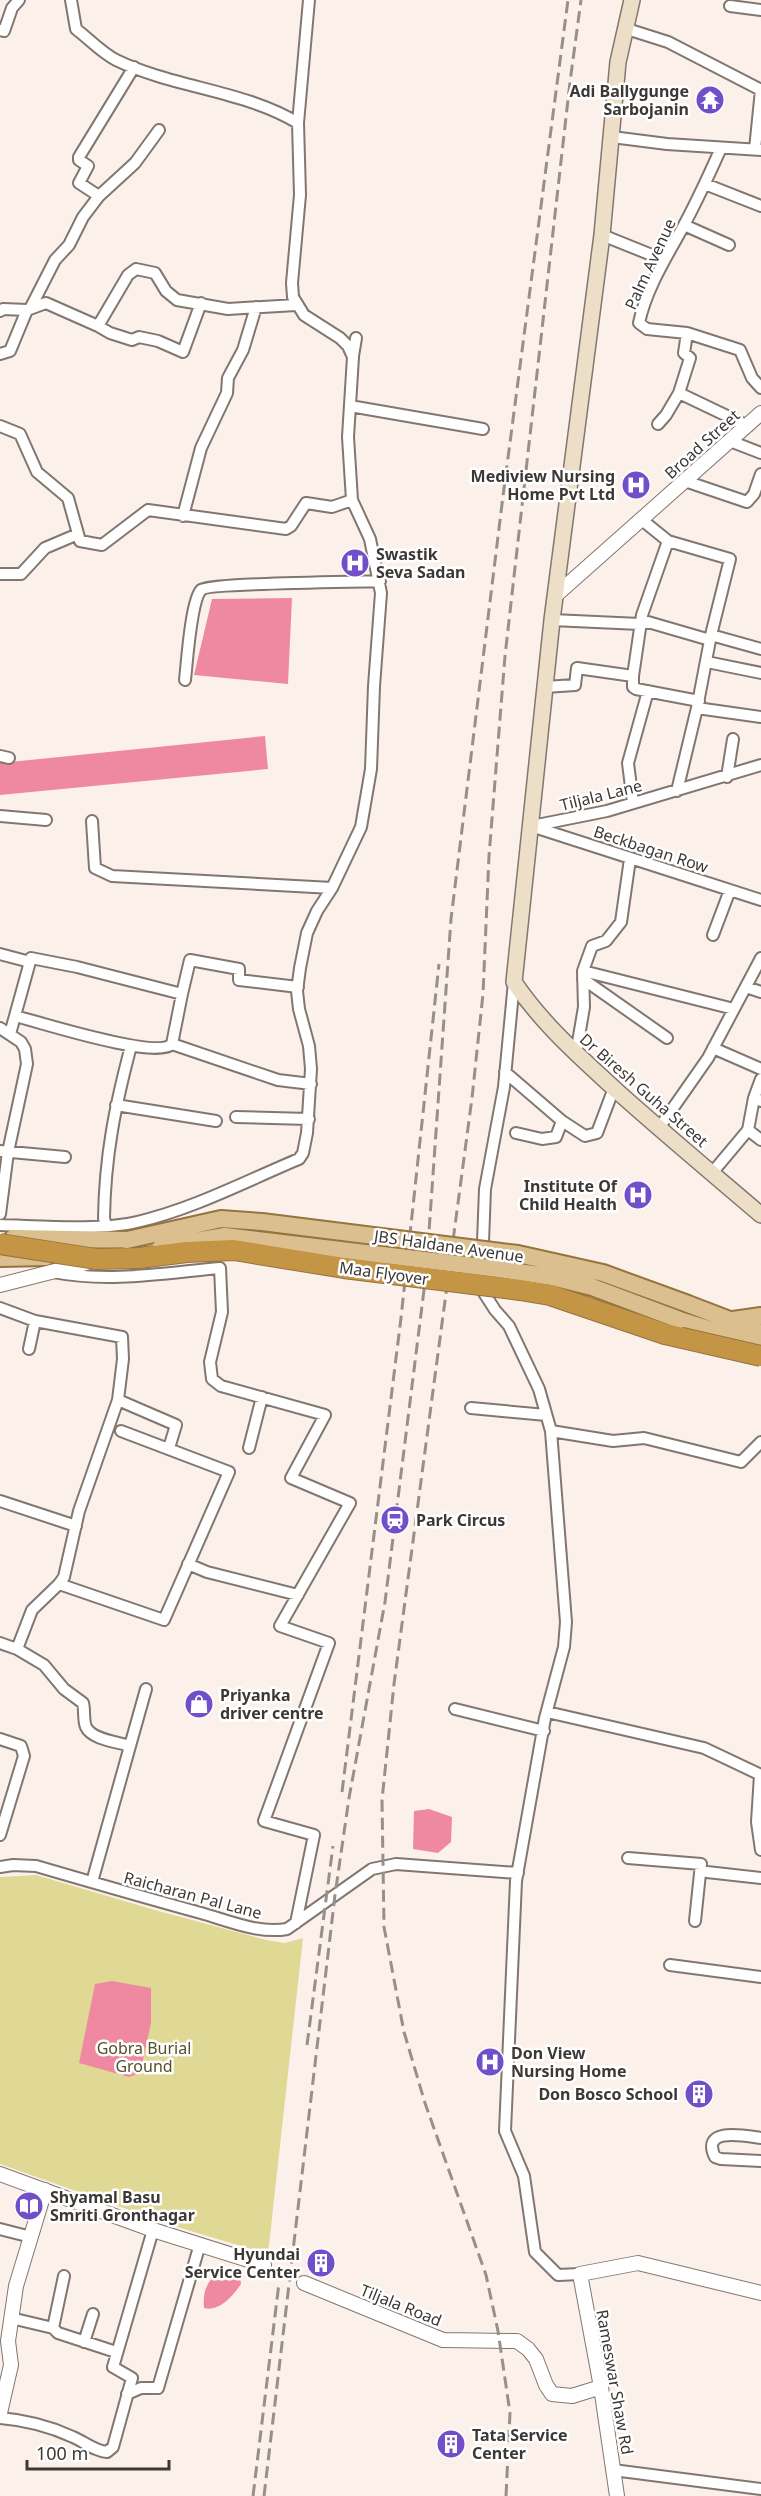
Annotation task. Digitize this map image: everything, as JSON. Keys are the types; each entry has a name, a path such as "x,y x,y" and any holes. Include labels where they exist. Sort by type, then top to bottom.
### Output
{"highway":[{"name":"Maa Flyover","path":"0,1244 96,1259 140,1258 187,1252 234,1250 344,1268 550,1294 665,1334 761,1356"},
{"name":"Maa Flyover","path":"0,1257 112,1272 228,1262 270,1266 335,1279 518,1302 570,1314 658,1344 761,1368"}],"main road":[{"path":"514,982 552,620 602,236 618,62 632,0"},
{"name":"Dr Biresh Guha Street","path":"514,982 532,1009 576,1054 761,1215"},
{"path":"0,1237 129,1246 225,1236 351,1250 552,1277 684,1312 729,1320 761,1332"},
{"path":"0,1257 110,1256 129,1246"},
{"path":"684,1312 761,1346"},
{"path":"729,1320 761,1316"}],"street":[{"path":"0,30 4,31 12,8 19,0"},
{"path":"71,0 76,29 114,59 161,78 260,106 298,123"},
{"path":"309,0 298,123 300,195 292,283 296,305 316,325 348,346 353,357"},
{"path":"730,6 761,10"},
{"path":"612,137 721,148 758,149 761,90 668,42 627,29"},
{"path":"99,196 79,183 88,168 79,160 79,157 134,67"},
{"path":"0,354 10,351 28,310 55,260 69,245 83,217 99,196 135,163 159,130"},
{"name":"Palm Avenue","path":"721,148 705,184 664,260 641,313 639,323 647,329 687,333 740,350 752,378 761,388"},
{"path":"705,184 761,206"},
{"path":"684,225 729,245"},
{"path":"602,236 664,260"},
{"path":"98,326 128,275 136,269 155,273 166,291 177,300 246,310 256,307 296,305"},
{"path":"0,311 3,309 28,310 46,303 110,333 132,340 139,338 158,341 183,352 201,303"},
{"path":"183,516 201,448 227,393 228,378 243,350 256,307"},
{"path":"658,424 679,393 690,358 684,353 687,333"},
{"path":"0,1225 106,1226 136,1223 183,1208 299,1159 305,1146 311,1084 309,1046 299,1009 298,987 307,933 332,888 361,827 367,804 371,769 380,581 370,539 352,500 348,437 356,338"},
{"path":"679,393 748,426"},
{"path":"350,406 483,429"},
{"name":"Broad Street","path":"556,595 761,413"},
{"path":"0,426 20,434 37,472 68,498 80,541 102,544 148,510 286,529 291,526 306,503 332,507 352,500"},
{"path":"730,441 761,453"},
{"path":"685,481 747,502 754,494 761,474"},
{"path":"642,520 669,541 730,559 677,791"},
{"path":"0,574 21,574 45,548 78,534"},
{"path":"669,541 640,624 633,687 698,705 761,717"},
{"path":"185,680 194,609 199,592 204,587 238,584 380,581"},
{"path":"552,620 640,624 648,622 761,649"},
{"path":"707,662 761,673"},
{"path":"545,687 575,685 578,668 633,676"},
{"path":"633,803 628,763 648,691"},
{"path":"727,777 733,739"},
{"name":"Tiljala Lane","path":"531,826 607,811 761,765"},
{"path":"0,816 46,820"},
{"path":"92,821 94,868 112,876 332,888"},
{"name":"Beckbagan Row","path":"531,826 761,900"},
{"path":"576,1054 584,1007 583,975 592,946 606,941 621,922 630,859"},
{"path":"713,935 730,890"},
{"path":"0,954 30,962"},
{"path":"10,1034 31,958 182,994"},
{"path":"659,1128 713,1048 761,958"},
{"path":"15,1016 131,1046 161,1049 168,1048 172,1044 190,960 239,969 239,980 298,987"},
{"path":"583,975 734,1009"},
{"path":"583,975 667,1038"},
{"path":"514,982 505,1072 485,1189 483,1242 477,1282 495,1310 509,1326 539,1389 551,1431 566,1622 564,1647 547,1712 518,1873 505,2131 524,2176 535,2252 558,2276 638,2264 761,2293"},
{"path":"746,987 761,992"},
{"path":"0,1028 10,1034 25,1049 27,1064 4,1152 0,1214"},
{"path":"172,1044 278,1080 311,1084"},
{"path":"106,1226 104,1218 107,1155 131,1046"},
{"path":"713,1048 761,1069"},
{"path":"505,1072 562,1120 585,1136 597,1133 614,1088"},
{"path":"712,1173 748,1130 761,1079"},
{"path":"116,1106 216,1121"},
{"path":"236,1117 309,1119"},
{"path":"516,1133 550,1139 556,1137 562,1120"},
{"path":"748,1130 761,1140"},
{"path":"4,1152 31,1152 66,1157"},
{"path":"0,1285 110,1256"},
{"path":"53,1272 79,1277 114,1278 220,1268 222,1312 210,1362 212,1379 221,1386 325,1415 291,1478 350,1503 280,1626 329,1643 264,1821 314,1835 296,1923"},
{"path":"0,1308 35,1321 122,1337 123,1359 118,1400 89,1479 64,1577 32,1610 17,1649"},
{"path":"29,1349 35,1321"},
{"path":"249,1448 262,1397"},
{"path":"118,1400 176,1425 169,1448"},
{"path":"471,1408 546,1415"},
{"path":"59,1584 164,1620 229,1472 121,1431"},
{"path":"551,1431 613,1440 644,1438 741,1462 761,1442"},
{"path":"0,1502 76,1526"},
{"path":"188,1564 207,1572 298,1595"},
{"path":"0,1643 17,1649 44,1665 64,1689 82,1703 89,1731 96,1736 130,1746"},
{"path":"92,1882 146,1689"},
{"path":"455,1709 544,1731"},
{"path":"547,1712 704,1748 760,1775 757,1822 761,1850"},
{"path":"0,1739 21,1746 24,1756 0,1835"},
{"path":"628,1858 701,1864 695,1921"},
{"name":"Raicharan Pal Lane","path":"0,1867 36,1866 262,1930 276,1931 287,1929 372,1869 396,1864 518,1873"},
{"path":"707,1872 761,1878"},
{"path":"670,1965 761,1977"},
{"path":"761,2138 728,2134 720,2136 714,2142 712,2149 715,2157 721,2159 761,2161"},
{"path":"0,2174 153,2230 264,2265"},
{"path":"0,2413 11,2365 8,2341 16,2286 45,2190"},
{"path":"0,2229 31,2236"},
{"path":"0,2418 31,2421 71,2436 97,2451 107,2452 113,2447 132,2378 113,2367 153,2230"},
{"path":"127,2394 141,2388 158,2388 200,2244"},
{"name":"Rameswar Shaw Rd","path":"580,2274 601,2387 617,2496"},
{"path":"53,2328 64,2276"},
{"name":"Tiljala Road","path":"304,2283 443,2340 517,2341 536,2359 552,2394 572,2396 601,2387"},
{"path":"84,2342 93,2314"},
{"path":"11,2319 53,2328 58,2333 116,2352"},
{"path":"613,2470 761,2489"}],"green space":[{"name":"Gobra Burial Ground","path":"36,1875 266,1940 285,1943 303,1938 268,2254 174,2226 0,2164 0,1877"}],"shaded area":[{"path":"292,598 288,684 194,675 212,599"},
{"path":"265,736 268,769 0,795 0,763"},
{"path":"429,1809 452,1817 451,1842 438,1853 413,1849 414,1811"},
{"path":"112,1981 151,1988 151,2023 140,2073 129,2077 79,2063 95,1984"},
{"path":"227,2273 240,2278 241,2284 230,2298 220,2305 210,2309 204,2308 204,2294 209,2282 216,2274"}],"railway":[{"path":"264,2496 335,1895 349,1798 385,1602 426,1274 451,919 503,496 568,0"},
{"path":"506,2496 510,2413 498,2331 486,2275 425,2103 404,2032 384,1927 382,1800 394,1684 472,1098 483,994 489,856 505,656 581,0"},
{"path":"342,1792 401,1318 439,964"},
{"path":"307,2045 333,1846"},
{"path":"253,2496 279,2283"}],"place":[{"name":"Adi Ballygunge Sarbojanin","path":"710,100"},
{"name":"Mediview Nursing Home Pvt Ltd","path":"636,485"},
{"name":"Swastik Seva Sadan","path":"355,563"},
{"name":"Institute Of Child Health","path":"638,1195"},
{"name":"Park Circus","path":"395,1520"},
{"name":"Priyanka driver centre","path":"199,1704"},
{"name":"Don View Nursing Home","path":"490,2062"},
{"name":"Don Bosco School","path":"699,2094"},
{"name":"Shyamal Basu Smriti Gronthagar","path":"29,2206"},
{"name":"Hyundai Service Center","path":"321,2263"},
{"name":"Tata Service Center","path":"451,2444"}]}
